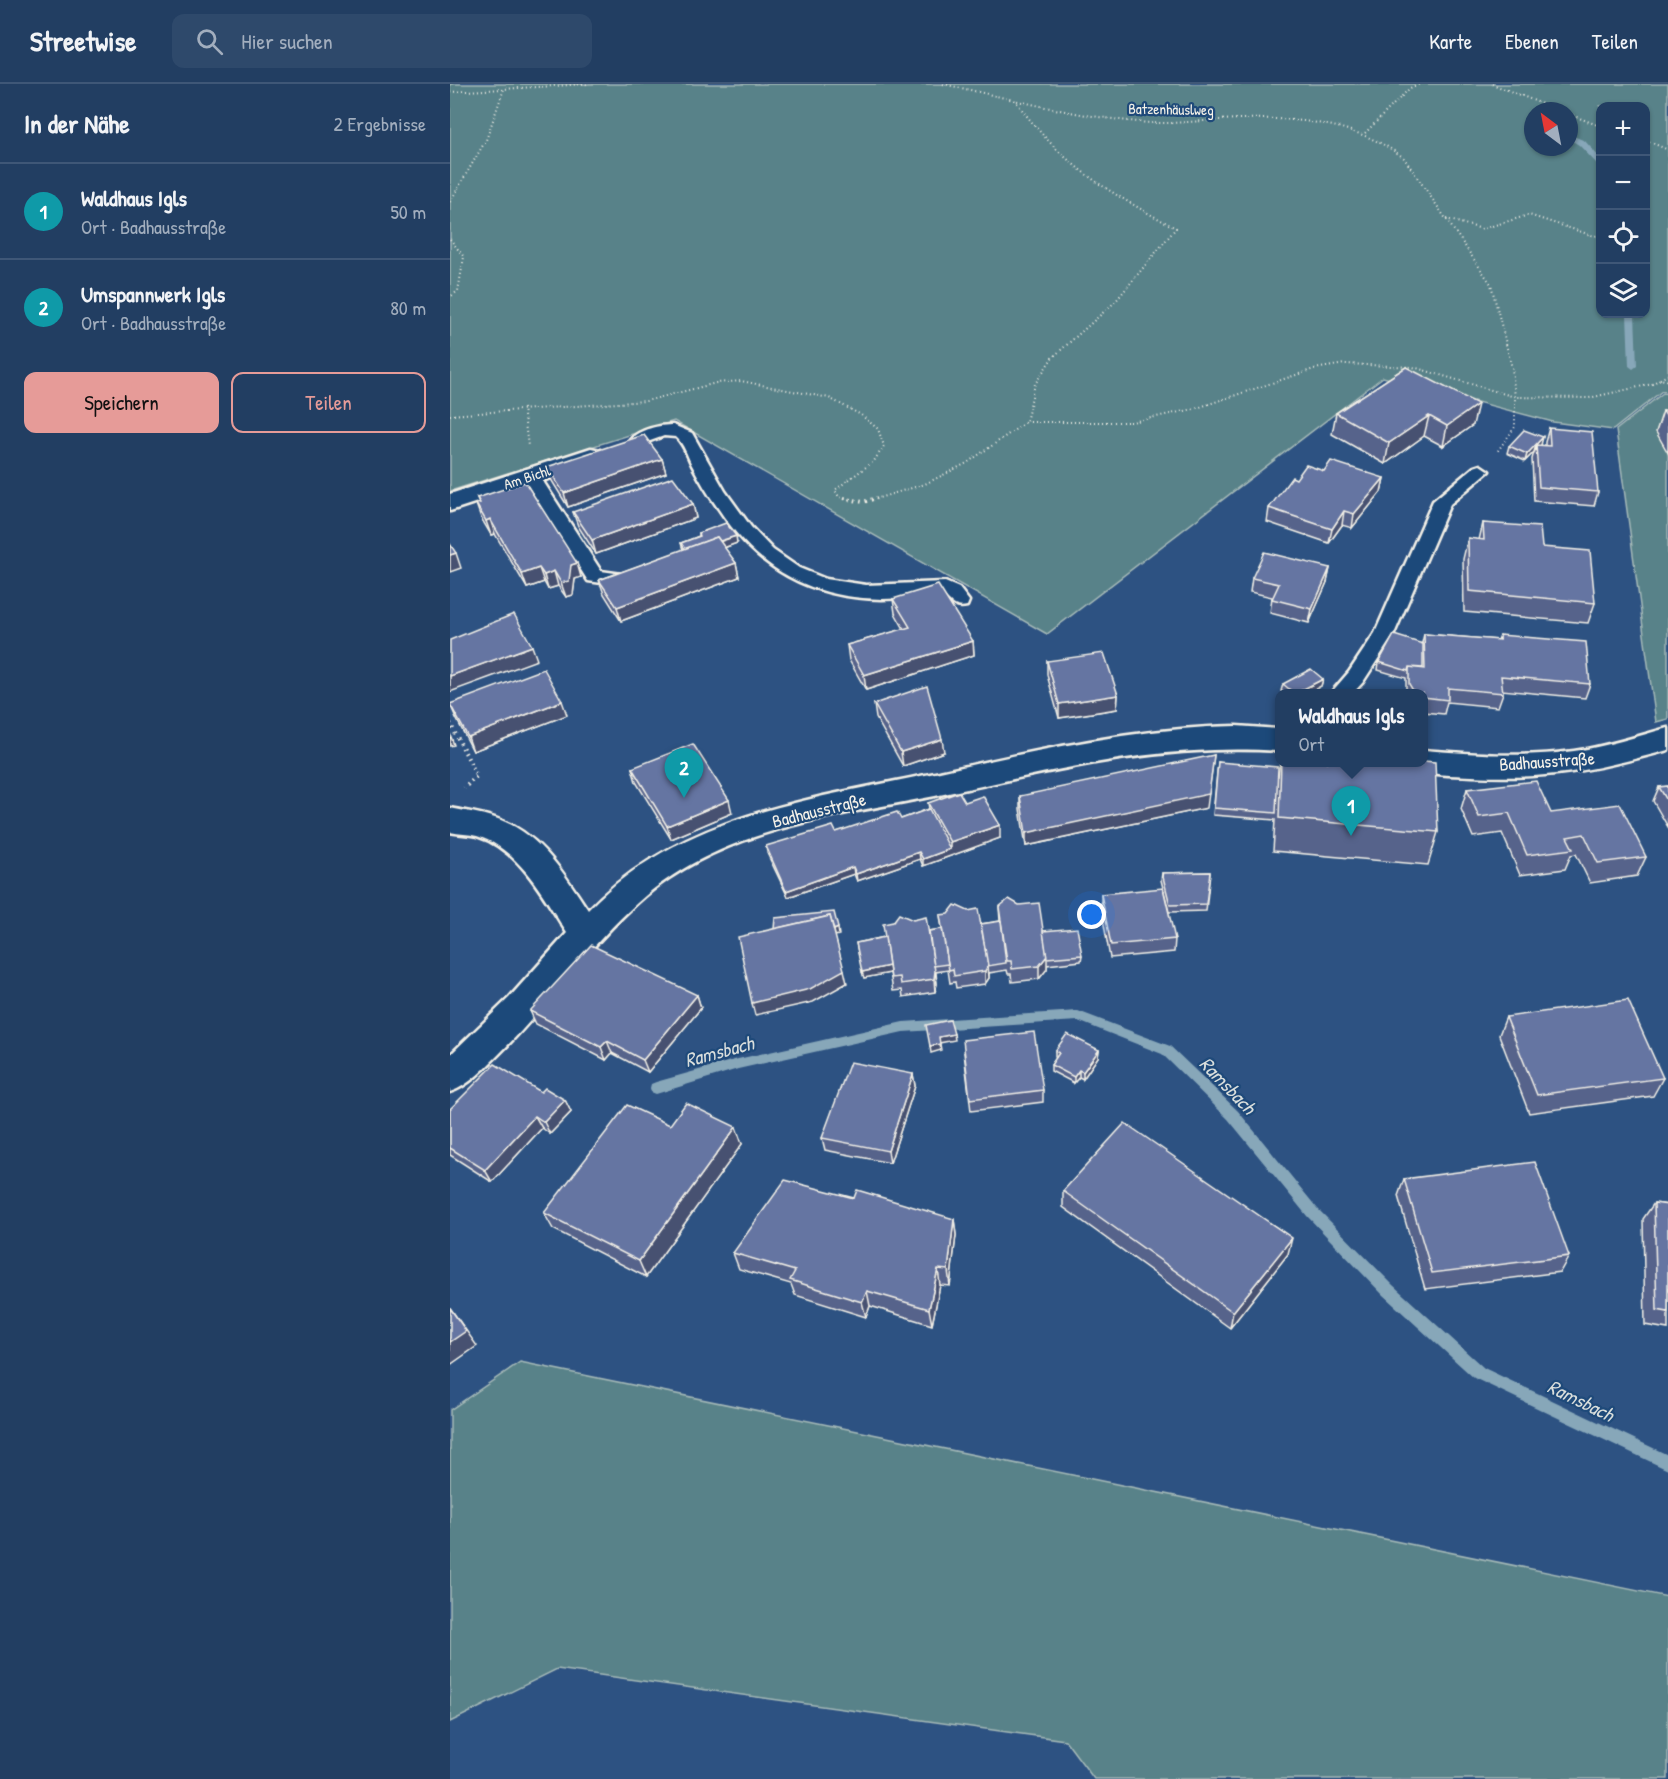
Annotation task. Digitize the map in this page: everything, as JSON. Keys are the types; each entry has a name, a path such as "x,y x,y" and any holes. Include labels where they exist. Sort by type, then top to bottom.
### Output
{"street":[{"name":"Am Bichl","path":"450,503 639,440"},
{"name":"Badhausstraße","path":"450,1077 505,1024 624,894 667,863 722,836 859,800 1135,743 1224,736 1275,740"},
{"name":"Badhausstraße","path":"1428,761 1497,765 1546,764 1596,758 1668,739"},
{"path":"450,820 487,827 521,845 541,869 585,935"}],"lane":[{"path":"639,440 667,430 679,431 687,437 707,476 730,511 756,543 789,570 832,588 874,593 943,588 954,592 960,601"},
{"path":"1344,689 1356,678 1384,634 1442,501 1480,471"},
{"path":"531,476 595,577 623,580 657,568"}],"path":[{"path":"450,92 588,84"},
{"name":"Batzenhäuslweg","path":"943,84 1015,100 1141,122 1260,119 1365,133"},
{"path":"1420,84 1410,88 1365,133 1393,148 1404,158 1491,284 1512,368 1515,427 1480,471"},
{"path":"1492,84 1537,102"},
{"path":"450,202 486,140 504,89"},
{"path":"1015,100 1037,131 1065,159 1135,206 1176,228 1115,302 1052,358 1035,384 1026,423"},
{"path":"1578,117 1596,124"},
{"path":"1650,142 1668,150"},
{"path":"1446,219 1482,229 1529,215 1596,236"},
{"path":"450,238 464,256 458,291 450,297"},
{"path":"450,415 646,401 716,383 741,381 829,398 861,415 878,429 884,446 877,460 844,480 835,490 839,497 863,502 925,484 967,463 1026,423 1132,422 1194,409 1314,369 1345,364 1413,367 1515,397 1589,398 1653,384 1668,375"},
{"path":"1660,379 1668,381"},
{"path":"523,408 531,476"},
{"path":"450,723 477,776 463,790"}],"green space":[{"path":"450,84 1668,84 1668,392 1662,391 1613,430 1553,422 1383,377 1047,634 674,421 450,491"},
{"path":"1663,393 1668,394 1668,719 1656,722 1616,430"},
{"path":"520,1362 1668,1597 1668,1779 1094,1779 1065,1740 557,1669 450,1722 450,1410"}],"building":[{"path":"1406,367 1478,404 1447,426 1429,416 1389,443 1336,413"},
{"path":"1549,428 1592,432 1598,492 1539,487 1536,445 1550,446"},
{"path":"1524,430 1543,437 1527,454 1509,446"},
{"path":"644,435 662,459 564,493 547,467"},
{"path":"1331,461 1384,478 1354,514 1344,511 1332,529 1269,508 1292,477 1296,479 1306,465 1324,471"},
{"path":"673,477 693,504 592,540 573,512"},
{"path":"525,482 577,563 571,565 569,581 561,583 554,571 544,575 539,568 522,574 490,519 486,521 476,504 480,503 477,498"},
{"path":"726,523 736,536 720,541 717,537 685,549 681,543 700,536 699,533"},
{"path":"1483,523 1540,527 1542,547 1590,551 1595,603 1469,591 1468,538 1484,540"},
{"path":"717,537 736,563 617,607 599,580"},
{"path":"450,544 456,553 450,555"},
{"path":"1264,552 1330,568 1312,609 1272,599 1279,584 1252,578"},
{"path":"938,585 973,641 864,675 847,645 910,627 893,599"},
{"path":"514,614 532,646 450,676 450,640"},
{"path":"1424,634 1500,640 1500,635 1586,642 1590,684 1501,676 1503,693 1448,688 1448,700 1428,698 1428,689 1412,689 1409,684 1409,667 1425,669"},
{"path":"1394,635 1423,644 1423,668 1409,667 1408,671 1379,662"},
{"path":"1104,653 1118,695 1059,704 1047,661"},
{"path":"544,669 562,701 468,737 450,704"},
{"path":"1311,669 1323,679 1304,689 1289,689 1283,684"},
{"path":"927,686 942,739 901,752 874,704"},
{"path":"693,744 729,800 667,826 632,768"},
{"path":"1214,755 1209,794 1026,833 1020,796"},
{"path":"1428,761 1435,762 1438,832 1279,818 1281,767 1428,767"},
{"path":"1218,762 1278,767 1276,813 1214,808"},
{"path":"1536,781 1551,813 1620,804 1646,857 1598,863 1584,834 1567,837 1573,849 1527,855 1509,813 1479,817 1467,789"},
{"path":"1668,786 1668,802 1659,787"},
{"path":"959,792 965,802 983,796 1000,825 950,842 928,803"},
{"path":"929,809 950,849 923,859 919,852 856,874 853,867 786,891 766,846 833,826 836,832 897,812 901,819"},
{"path":"1210,872 1206,904 1170,905 1162,873"},
{"path":"1163,888 1175,939 1111,945 1101,894"},
{"path":"1009,899 1019,905 1039,903 1047,956 1039,966 1012,969 1011,961 1007,961 999,907"},
{"path":"955,905 968,911 978,909 988,965 985,971 954,976 953,969 949,970 940,915 948,914"},
{"path":"834,912 838,928 834,930 830,916 774,929 775,918"},
{"path":"899,914 913,920 926,917 935,971 934,979 901,984 900,977 891,978 883,924 893,922"},
{"path":"830,916 844,970 810,989 752,1003 738,937"},
{"path":"1001,921 1006,963 988,966 981,924"},
{"path":"1077,928 1082,955 1047,958 1043,931"},
{"path":"942,929 948,964 934,966 929,931"},
{"path":"885,937 889,966 862,972 856,943"},
{"path":"591,945 697,995 643,1060 607,1041 601,1047 530,1011"},
{"path":"1628,1000 1663,1078 1537,1095 1506,1017"},
{"path":"950,1020 954,1034 939,1037 940,1044 930,1046 926,1025"},
{"path":"1034,1032 1043,1090 970,1099 963,1040"},
{"path":"1067,1034 1099,1050 1083,1072 1079,1070 1074,1077 1051,1065 1059,1053 1055,1051"},
{"path":"850,1062 913,1074 888,1151 822,1138"},
{"path":"495,1064 541,1092 545,1088 565,1100 544,1122 535,1116 485,1170 450,1148 450,1109"},
{"path":"686,1103 736,1127 639,1261 544,1213 627,1105 670,1125"},
{"path":"1125,1123 1292,1238 1233,1312 1063,1191"},
{"path":"1535,1162 1569,1256 1432,1273 1404,1179"},
{"path":"785,1180 854,1198 857,1190 954,1219 948,1270 938,1269 929,1309 867,1291 862,1302 790,1280 795,1271 733,1253"},
{"path":"1654,1203 1668,1205 1668,1312 1657,1310"},
{"path":"450,1308 466,1331 450,1342"}],"waterway":[{"path":"1578,141 1596,158"},
{"path":"1631,318 1633,366"},
{"name":"Ramsbach","path":"656,1088 738,1064 903,1027 1078,1016 1166,1050 1233,1115 1312,1212 1388,1290 1479,1373 1668,1463"}],"place":[{"name":"Umspannwerk Igls","path":"684,798"},
{"name":"Waldhaus Igls","path":"1351,836"}]}
